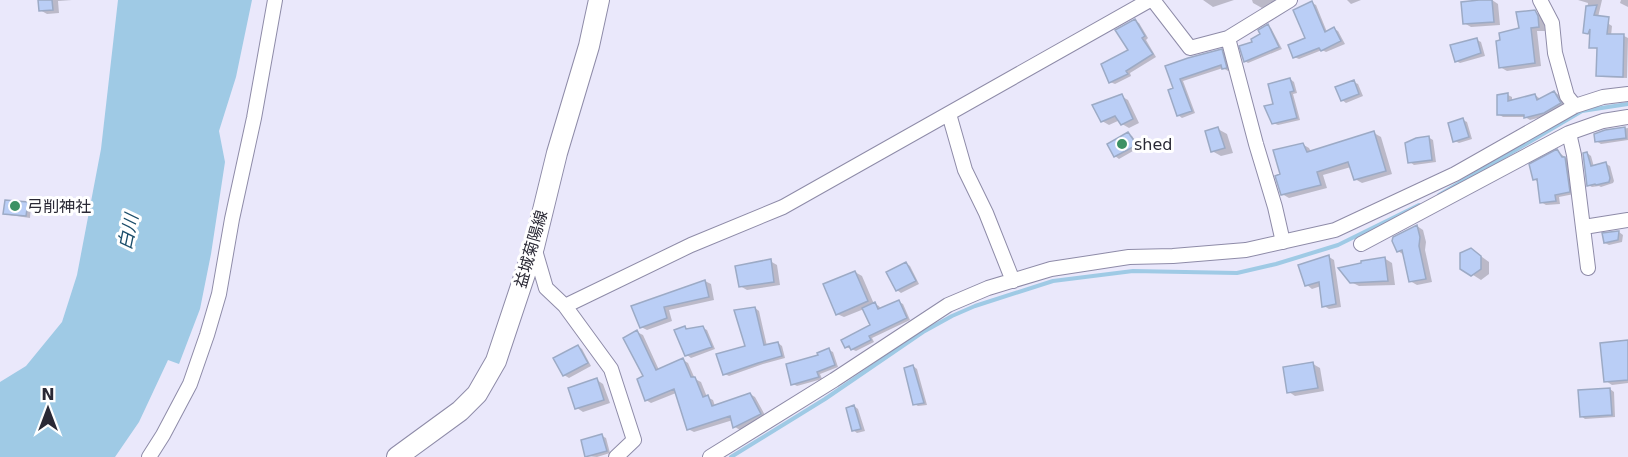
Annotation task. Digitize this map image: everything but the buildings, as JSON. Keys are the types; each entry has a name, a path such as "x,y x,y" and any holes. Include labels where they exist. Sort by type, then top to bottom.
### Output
{"main road":[{"name":"益城菊陽線","path":"397,457 460,411 477,394 496,361 534,247 557,153 590,46 599,0"}],"street":[{"path":"149,457 190,384 219,294 275,0"},
{"path":"565,306 691,245 783,207 1152,0 1190,48 1228,38 1290,0"},
{"path":"1540,0 1552,23 1555,53 1567,96 1575,106"},
{"path":"1228,38 1283,242"},
{"path":"710,457 834,380 948,305 988,288 1051,269 1129,257 1246,250 1335,230 1444,179 1575,106 1604,97 1628,94"},
{"path":"949,114 965,170 986,213 1013,281"},
{"path":"1361,244 1569,133 1603,121 1628,117"},
{"path":"1569,133 1574,154 1588,268"},
{"path":"1584,227 1628,220"},
{"path":"534,247 546,288 565,306 611,369 634,440 616,457"}],"water":[{"name":"白川","path":"118,0 252,0 236,77 219,131 225,162 200,309 179,364 168,360 139,422 115,457 0,457 0,382 26,366 62,322 77,275 101,149"}],"waterway":[{"path":"1439,195 1582,111 1628,104"},
{"path":"731,457 825,399 923,332 975,306 1053,281 1133,271 1237,273 1338,245 1419,205"}],"place":[{"name":"shed","path":"1122,144"},
{"name":"弓削神社","path":"15,206"}]}
